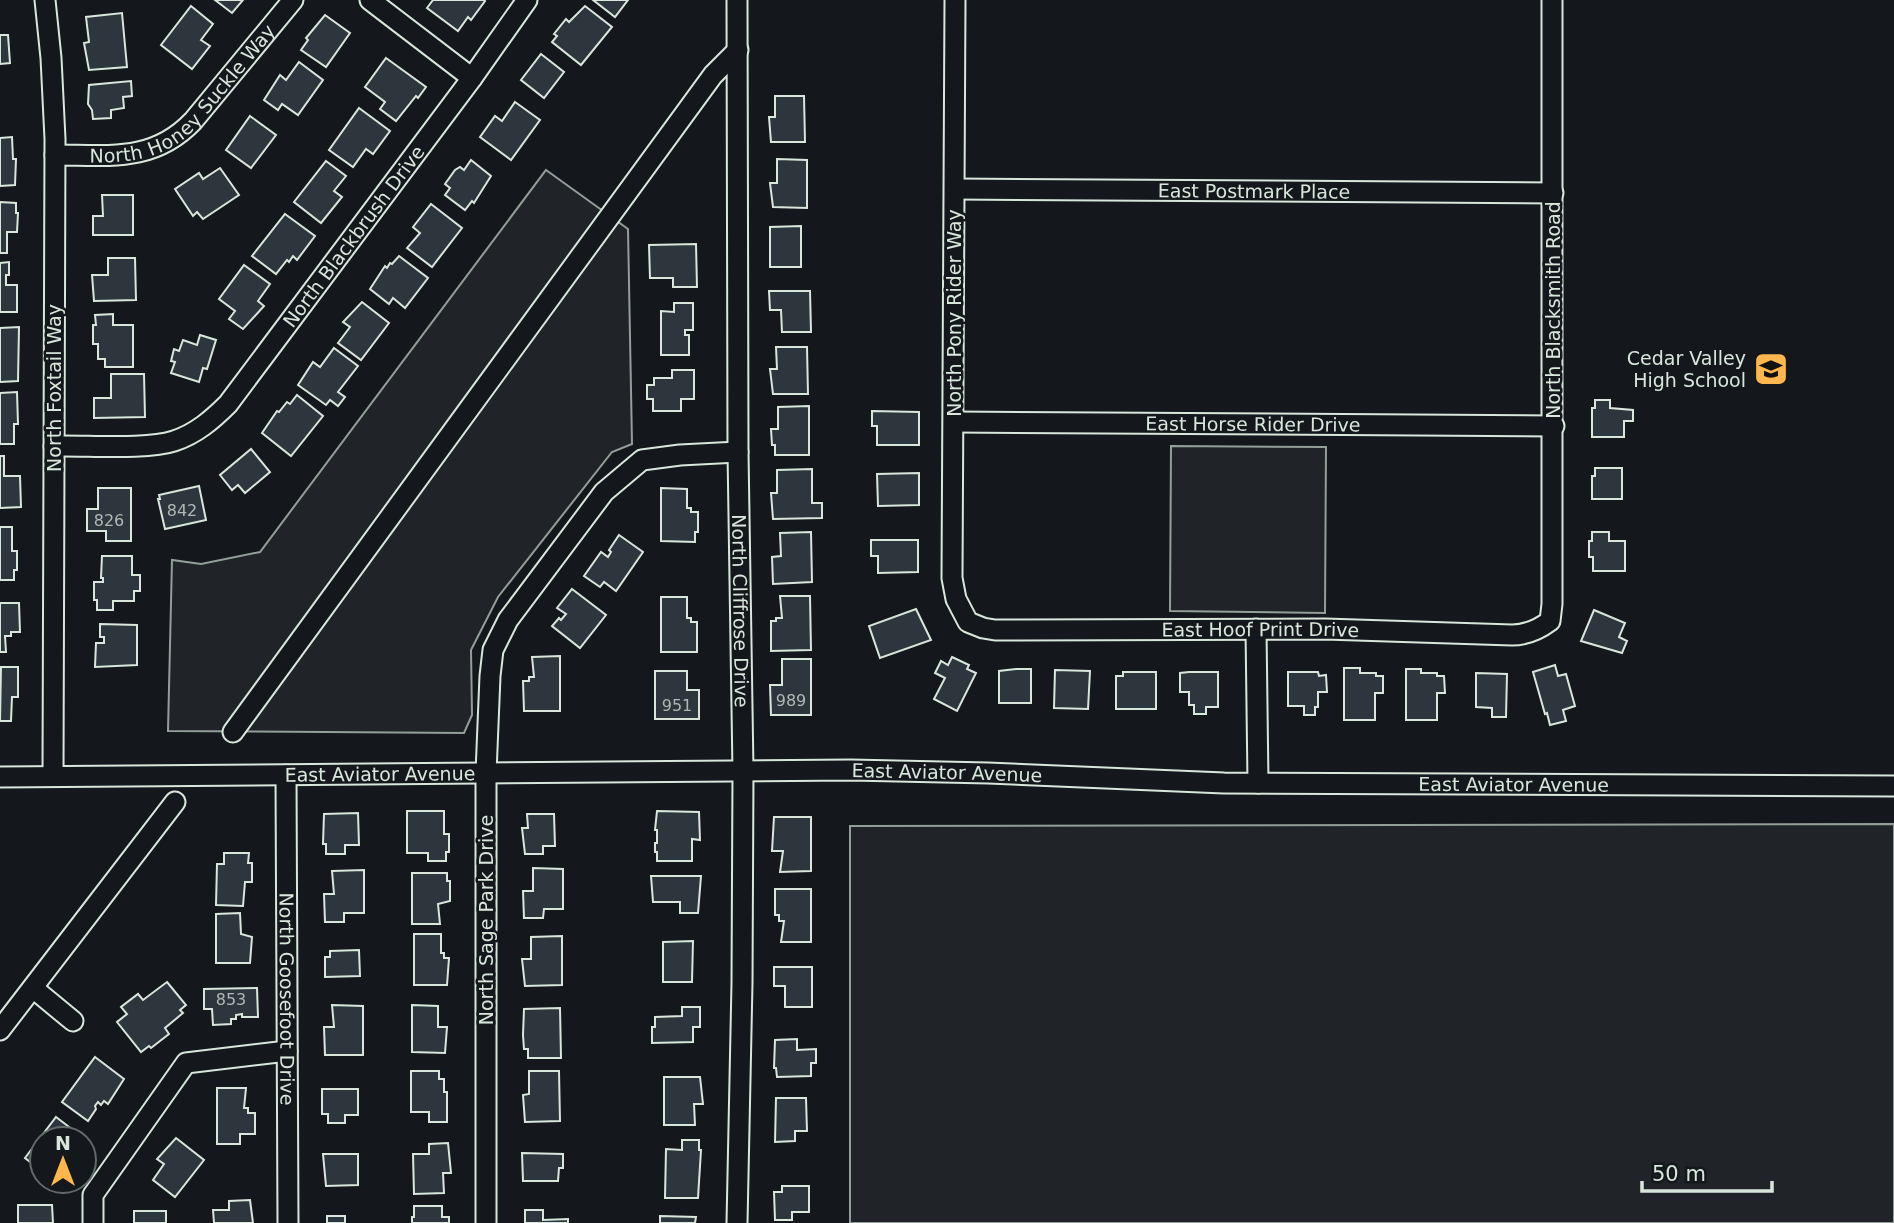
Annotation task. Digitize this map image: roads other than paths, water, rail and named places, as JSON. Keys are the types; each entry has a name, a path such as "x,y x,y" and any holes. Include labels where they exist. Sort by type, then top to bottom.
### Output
{"street":[{"name":"North Foxtail Way","path":"45,0 51,58 55,155 53,776"},
{"name":"North Honey Suckle Way","path":"55,155 136,154 162,146 173,139 193,121 293,0"},
{"path":"370,0 472,78"},
{"name":"North Blackbrush Drive","path":"54,446 156,444 173,441 195,431 216,416 228,404 472,78 527,0"},
{"name":"North Cliffrose Drive","path":"737,0 738,452 743,771 737,1223"},
{"name":"North Pony Rider Way","path":"955,0 952,578 956,599 968,622"},
{"name":"North Blacksmith Road","path":"1550,621 1553,590 1552,0"},
{"path":"233,732 713,75 738,50"},
{"name":"East Postmark Place","path":"955,189 1553,193"},
{"name":"East Horse Rider Drive","path":"954,422 1553,426"},
{"name":"North Sage Park Drive","path":"486,1223 486,773 493,650 508,620 604,492 642,460 738,452"},
{"name":"East Hoof Print Drive","path":"968,622 995,630 1256,629 1511,635 1532,632 1550,621"},
{"path":"1256,629 1258,783"},
{"name":"East Aviator Avenue","path":"0,777 934,771 1258,783 1894,786"},
{"name":"North Goosefoot Drive","path":"286,775 288,1223"},
{"path":"0,1030 175,802"},
{"path":"33,988 73,1021"},
{"path":"93,1223 93,1195 186,1063 287,1051"}],"place":[{"name":"Cedar Valley High School","path":"1771,369"}]}
